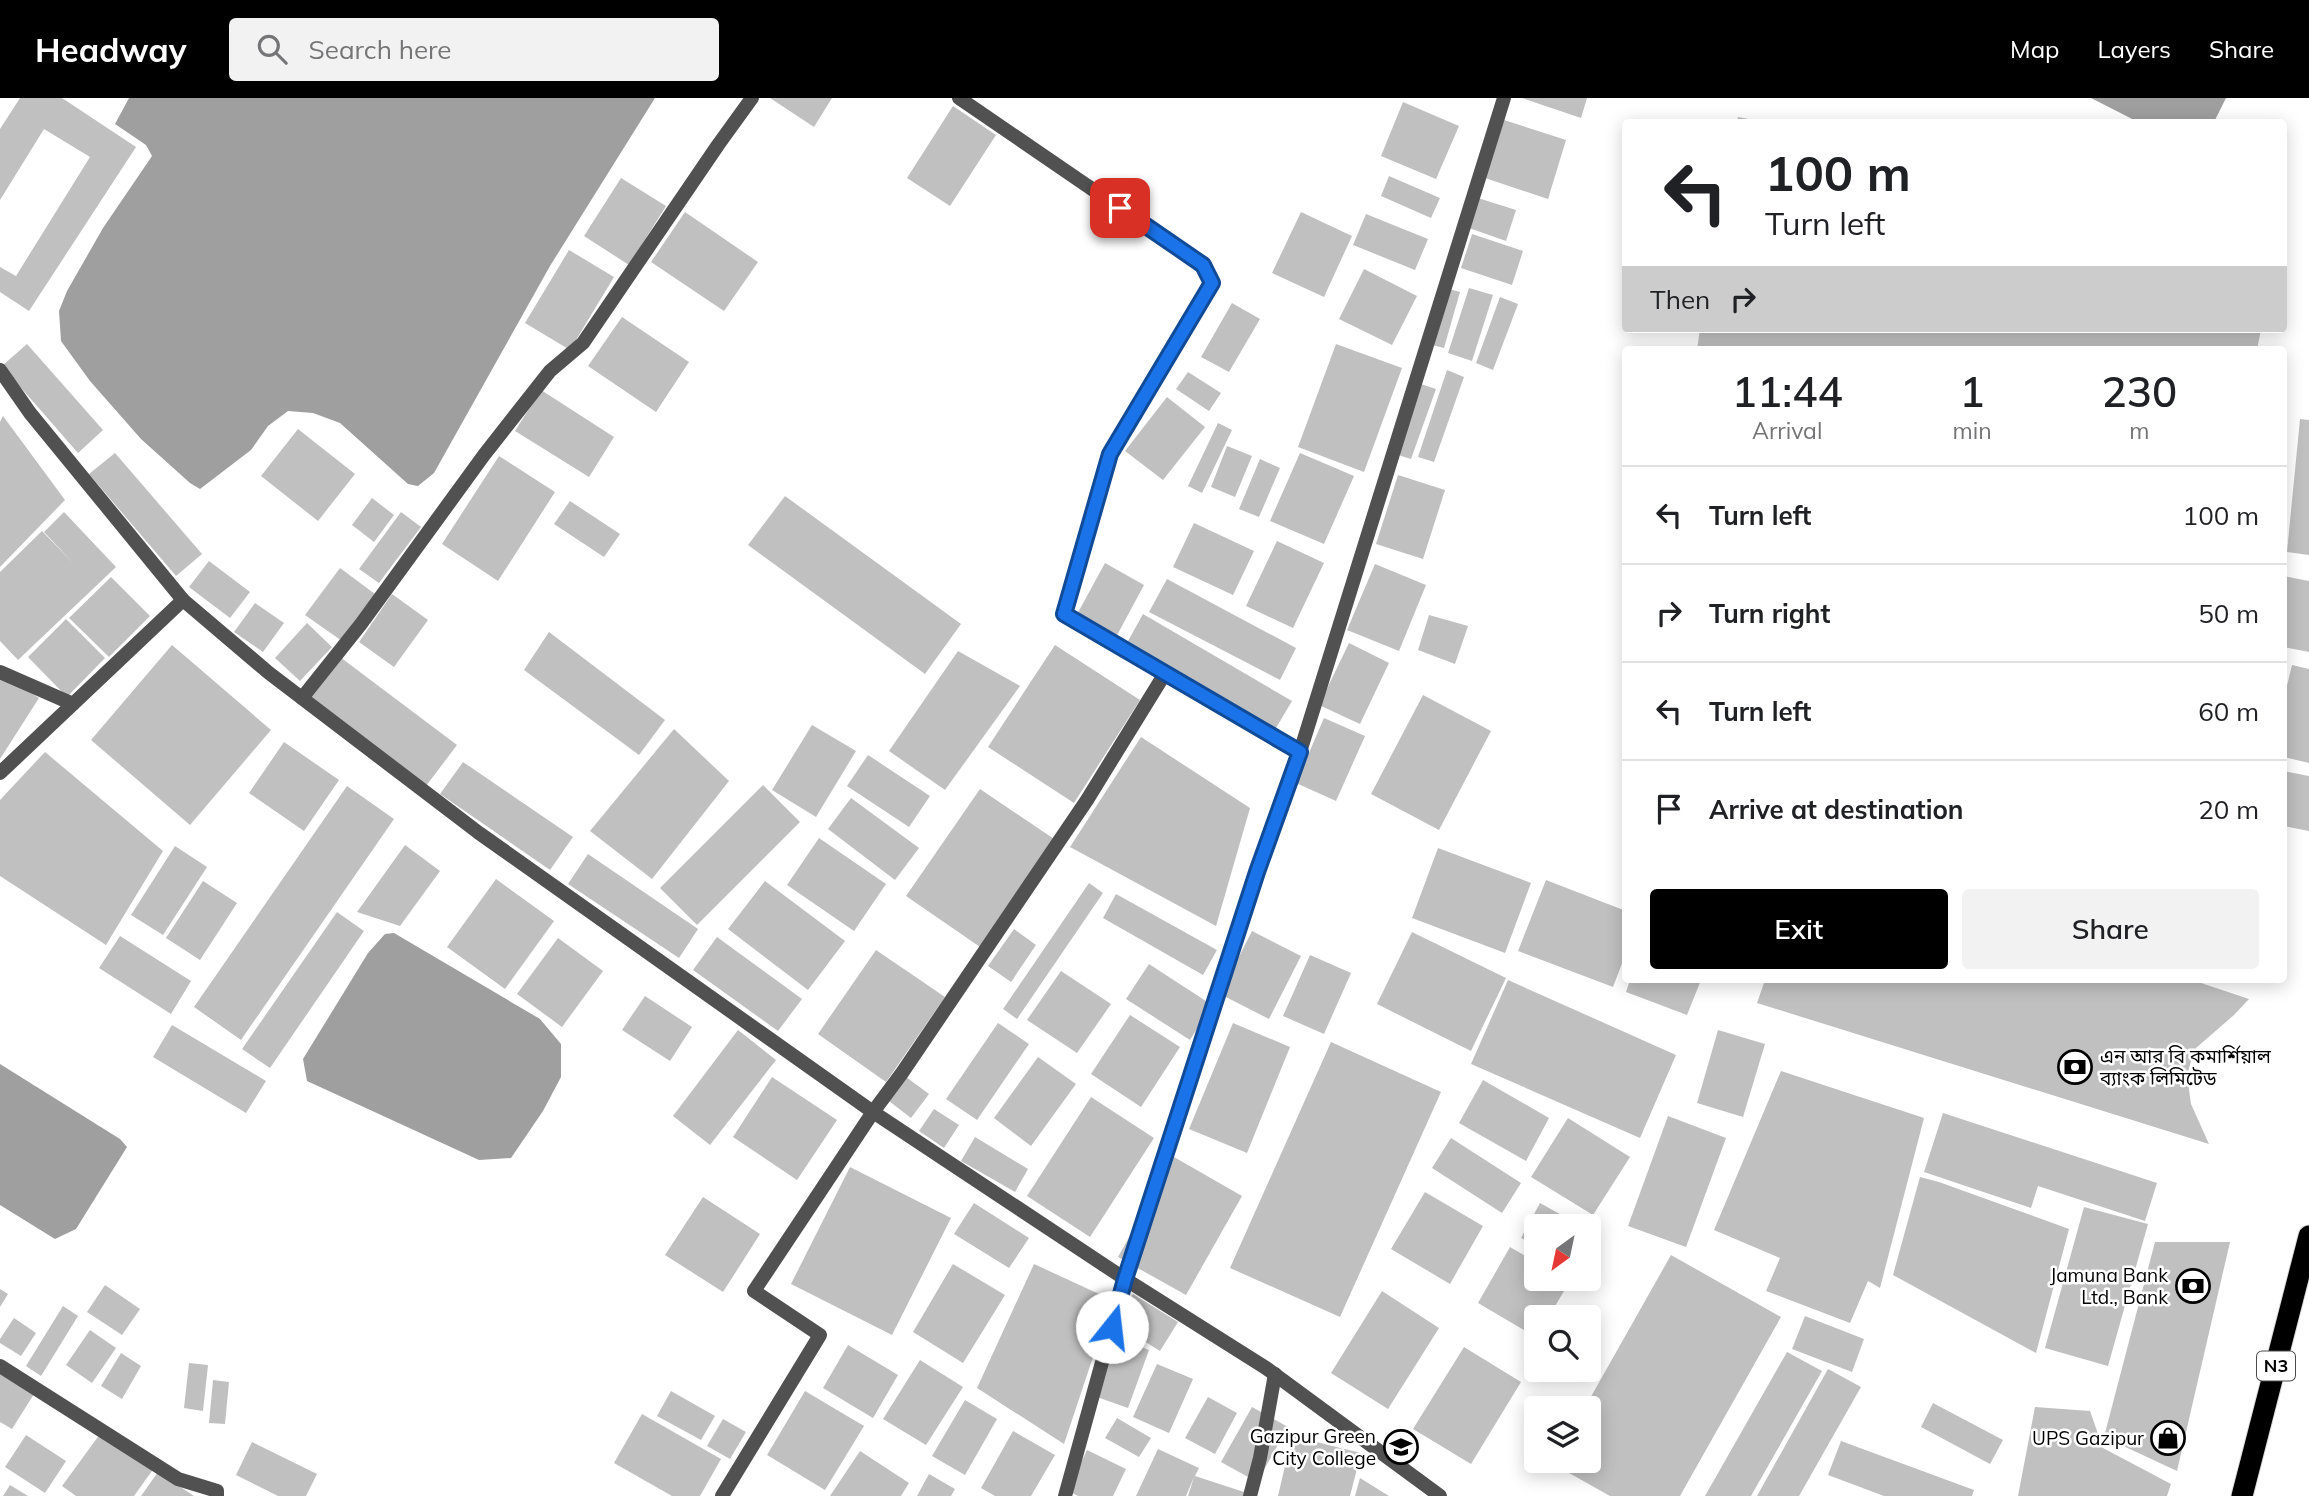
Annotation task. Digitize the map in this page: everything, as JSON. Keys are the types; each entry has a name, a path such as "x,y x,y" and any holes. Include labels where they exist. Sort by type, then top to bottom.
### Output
{"highway":[{"name":"N3","path":"2242,1496 2309,1236"}],"street":[{"path":"302,698 550,370 583,343 752,98"},
{"path":"959,98 1203,265 1212,283 1110,454 1064,614 1164,675 1300,752"},
{"path":"1065,1496 1125,1279 1252,885 1300,752 1504,98"},
{"path":"0,370 30,413 183,600 302,698 479,833 873,1112 1125,1279 1275,1374 1440,1496"},
{"path":"0,773 183,600"},
{"path":"0,672 73,704"},
{"path":"722,1496 820,1335 754,1291 1087,800 1164,675"},
{"path":"0,1366 178,1479 217,1491 217,1496"},
{"path":"1250,1496 1260,1458 1275,1374"}],"shaded area":[{"path":"129,98 655,98 550,266 434,473 418,486 408,484 340,423 313,413 288,411 268,426 251,450 200,489 141,439 90,381 61,341 59,311 67,291 103,228 152,156 146,145 115,124"},
{"path":"2091,98 2226,98 2216,119 2132,119"},
{"path":"394,933 540,1019 561,1044 561,1077 543,1111 511,1158 479,1160 307,1081 303,1059 368,953 385,934"},
{"path":"0,1064 120,1139 127,1147 76,1229 55,1239 0,1205"}],"building":[{"path":"20,98 62,98 136,147 29,311 0,292 0,267 16,276 90,157 44,129 0,200 0,129"},
{"path":"770,98 832,98 814,127"},
{"path":"1522,98 1587,98 1581,118"},
{"path":"1403,102 1459,126 1436,179 1381,156"},
{"path":"953,106 996,135 950,206 907,178"},
{"path":"1504,120 1566,140 1548,199 1485,178"},
{"path":"1389,176 1440,198 1431,218 1381,196"},
{"path":"621,178 666,206 629,265 584,236"},
{"path":"1478,198 1516,210 1506,241 1469,228"},
{"path":"685,212 758,262 724,311 651,262"},
{"path":"1301,212 1352,236 1324,297 1272,273"},
{"path":"1366,214 1428,239 1415,270 1353,245"},
{"path":"1472,234 1523,251 1512,285 1461,268"},
{"path":"569,250 614,277 570,350 525,323"},
{"path":"1364,269 1417,296 1392,345 1339,319"},
{"path":"1469,288 1493,295 1472,361 1448,353"},
{"path":"1449,289 1460,292 1444,348 1432,345"},
{"path":"1500,297 1518,304 1493,370 1476,363"},
{"path":"1232,303 1260,319 1229,372 1201,357"},
{"path":"622,317 689,362 656,412 588,366"},
{"path":"1699,333 2260,333 2258,346 1698,346"},
{"path":"27,344 103,430 78,453 2,366"},
{"path":"1336,344 1402,368 1364,472 1298,447"},
{"path":"1447,370 1464,377 1434,462 1418,457"},
{"path":"1188,372 1221,393 1209,411 1176,389"},
{"path":"1421,384 1436,389 1411,459 1395,454"},
{"path":"541,390 614,437 589,477 515,431"},
{"path":"1167,397 1205,427 1163,480 1125,451"},
{"path":"3,416 65,500 0,567 0,422"},
{"path":"2300,419 2309,420 2309,555 2287,552"},
{"path":"1218,423 1232,430 1202,493 1188,486"},
{"path":"298,429 355,474 318,521 261,476"},
{"path":"1227,446 1252,456 1235,497 1211,487"},
{"path":"115,453 202,554 176,576 89,474"},
{"path":"1300,453 1354,476 1324,544 1270,521"},
{"path":"499,456 555,492 498,581 442,544"},
{"path":"1260,459 1280,468 1259,517 1239,509"},
{"path":"1398,475 1445,490 1423,559 1376,544"},
{"path":"785,496 961,624 925,674 748,545"},
{"path":"372,498 394,515 374,542 352,525"},
{"path":"570,501 620,534 604,557 554,524"},
{"path":"64,512 116,567 18,660 0,641 0,572 42,531 75,565 44,532"},
{"path":"401,512 421,527 379,583 359,569"},
{"path":"1194,523 1254,551 1233,595 1173,567"},
{"path":"1277,541 1324,563 1293,628 1246,606"},
{"path":"209,561 250,592 230,618 189,587"},
{"path":"1105,563 1144,585 1115,639 1075,618"},
{"path":"1375,564 1426,585 1399,651 1347,630"},
{"path":"340,568 375,594 342,641 305,615"},
{"path":"111,577 150,616 109,657 69,618"},
{"path":"2287,577 2309,581 2309,652 2287,648"},
{"path":"1167,579 1296,648 1280,680 1149,612"},
{"path":"392,594 428,620 394,667 359,642"},
{"path":"255,603 284,623 263,652 234,632"},
{"path":"1143,614 1292,701 1276,728 1128,641"},
{"path":"1429,615 1468,626 1455,664 1418,650"},
{"path":"66,619 105,658 67,697 28,657"},
{"path":"307,623 332,647 300,681 275,658"},
{"path":"549,632 665,720 639,755 524,670"},
{"path":"1349,643 1389,663 1360,724 1319,705"},
{"path":"172,645 271,730 190,825 91,740"},
{"path":"1055,645 1140,700 1074,803 988,747"},
{"path":"958,651 1020,686 945,790 889,751"},
{"path":"340,657 457,745 426,786 309,699"},
{"path":"2292,665 2309,669 2309,763 2287,758 2287,686"},
{"path":"0,673 39,698 0,759"},
{"path":"1423,695 1491,731 1439,830 1371,794"},
{"path":"1324,718 1365,736 1336,801 1296,783"},
{"path":"812,725 856,751 816,817 772,790"},
{"path":"674,729 729,781 652,879 590,831"},
{"path":"1141,737 1250,808 1216,926 1070,847"},
{"path":"284,742 339,780 304,831 249,793"},
{"path":"45,752 163,851 106,945 0,876 0,800"},
{"path":"868,755 930,796 909,827 847,786"},
{"path":"463,762 573,837 550,870 440,794"},
{"path":"2287,772 2309,776 2309,831 2287,827"},
{"path":"763,785 800,822 697,925 660,888"},
{"path":"347,786 394,819 241,1040 194,1007"},
{"path":"980,789 1057,841 983,949 906,896"},
{"path":"851,798 919,848 895,880 828,829"},
{"path":"819,838 886,884 854,931 787,885"},
{"path":"405,845 440,871 400,926 357,912"},
{"path":"175,846 207,867 163,935 131,915"},
{"path":"1438,848 1531,883 1505,953 1412,918"},
{"path":"588,854 698,929 679,958 568,884"},
{"path":"496,879 554,921 505,989 447,947"},
{"path":"1546,880 1622,909 1622,963 1613,987 1518,951"},
{"path":"203,881 237,903 200,960 166,938"},
{"path":"765,881 845,941 808,990 728,929"},
{"path":"1089,883 1103,893 1017,1019 1003,1009"},
{"path":"1116,894 1217,950 1203,975 1103,918"},
{"path":"337,912 364,931 270,1068 242,1049"},
{"path":"1014,929 1036,945 1011,982 988,966"},
{"path":"1252,931 1301,956 1269,1019 1220,994"},
{"path":"1412,932 1506,978 1471,1051 1377,1004"},
{"path":"120,936 191,981 171,1014 99,968"},
{"path":"717,937 802,999 778,1031 693,970"},
{"path":"558,938 603,971 562,1027 517,994"},
{"path":"876,950 945,997 886,1082 818,1034"},
{"path":"1310,955 1351,973 1324,1034 1283,1016"},
{"path":"1149,964 1212,1005 1190,1040 1126,999"},
{"path":"1061,971 1111,1004 1077,1053 1027,1020"},
{"path":"1508,980 1676,1055 1640,1138 1471,1064"},
{"path":"1629,983 1700,983 1687,1015 1626,992"},
{"name":"এন আর বি কমার্শিয়াল ব্যাংক লিমিটেড","path":"1764,983 2201,983 2249,999 2196,1048 2187,1075 2191,1104 2209,1144 1757,1003"},
{"path":"645,996 692,1027 670,1061 622,1030"},
{"path":"1130,1015 1180,1047 1141,1107 1091,1074"},
{"path":"998,1023 1029,1044 977,1120 946,1099"},
{"path":"1233,1023 1290,1047 1247,1153 1189,1129"},
{"path":"172,1025 266,1081 246,1113 153,1057"},
{"path":"738,1030 776,1060 710,1145 673,1116"},
{"path":"1718,1030 1765,1044 1743,1117 1697,1103"},
{"path":"1331,1042 1441,1092 1340,1317 1230,1268"},
{"path":"1038,1057 1076,1084 1031,1146 994,1118"},
{"path":"1781,1071 1924,1118 1880,1288 1868,1281 1850,1323 1766,1291 1780,1258 1714,1230"},
{"path":"772,1077 837,1120 797,1180 733,1137"},
{"path":"906,1077 929,1094 911,1118 889,1101"},
{"path":"1483,1080 1549,1118 1526,1161 1459,1123"},
{"path":"1091,1097 1154,1138 1090,1237 1027,1196"},
{"path":"934,1109 959,1125 944,1148 919,1131"},
{"path":"1943,1113 2157,1183 2145,1221 2038,1186 2031,1208 1924,1172"},
{"path":"1668,1116 1726,1138 1686,1247 1628,1226"},
{"path":"1568,1118 1630,1157 1594,1214 1531,1177"},
{"path":"975,1137 1028,1169 1015,1192 961,1161"},
{"path":"1451,1138 1521,1183 1502,1213 1432,1168"},
{"path":"1174,1157 1242,1196 1186,1295 1118,1257"},
{"path":"850,1167 951,1218 892,1335 791,1284"},
{"path":"1920,1177 2069,1229 2036,1353 1893,1275"},
{"path":"1425,1192 1483,1226 1450,1284 1391,1249"},
{"path":"703,1197 760,1234 723,1292 665,1255"},
{"path":"974,1203 1029,1238 1009,1268 954,1234"},
{"path":"1540,1203 1560,1214 1534,1214"},
{"path":"2084,1207 2148,1224 2108,1366 2045,1348"},
{"path":"2155,1242 2230,1242 2177,1471 2104,1437"},
{"path":"1510,1247 1524,1255 1524,1292 1563,1292 1556,1305 1524,1305 1524,1330 1478,1303"},
{"path":"1671,1255 1781,1317 1680,1496 1610,1496 1569,1473 1601,1473 1601,1396 1591,1396"},
{"path":"953,1264 1005,1295 963,1363 913,1332"},
{"path":"1034,1264 1112,1300 1064,1444 977,1388"},
{"path":"105,1285 140,1309 122,1335 87,1312"},
{"path":"0,1289 8,1294 0,1307"},
{"path":"1382,1291 1439,1328 1388,1409 1331,1373"},
{"path":"1133,1294 1178,1322 1160,1351 1115,1323"},
{"path":"63,1306 78,1316 41,1376 26,1366"},
{"path":"1805,1316 1864,1339 1852,1372 1792,1349"},
{"path":"14,1318 36,1333 21,1356 0,1343"},
{"path":"90,1330 116,1348 92,1383 66,1365"},
{"path":"1115,1337 1149,1350 1128,1408 1094,1396"},
{"path":"848,1345 898,1375 873,1418 823,1388"},
{"path":"1464,1347 1521,1382 1471,1464 1413,1429"},
{"path":"1787,1352 1822,1371 1751,1496 1705,1496"},
{"path":"121,1353 141,1366 122,1399 101,1386"},
{"path":"920,1360 963,1387 926,1445 883,1419"},
{"path":"189,1363 208,1365 203,1411 184,1408"},
{"path":"1157,1364 1193,1379 1169,1433 1133,1417"},
{"path":"1828,1369 1861,1387 1799,1496 1757,1496"},
{"path":"0,1372 34,1394 12,1429 0,1422"},
{"path":"213,1380 229,1382 225,1424 209,1423"},
{"path":"671,1391 715,1416 701,1440 657,1416"},
{"path":"805,1391 864,1426 825,1490 767,1455"},
{"path":"1208,1397 1237,1413 1215,1454 1185,1438"},
{"path":"965,1400 997,1419 965,1475 932,1456"},
{"path":"1933,1403 2003,1440 1990,1464 1921,1427"},
{"path":"1252,1407 1288,1427 1257,1482 1221,1462"},
{"path":"2035,1407 2090,1411 2103,1448 2171,1484 2167,1496 2018,1496"},
{"path":"642,1414 721,1459 700,1496 672,1496 614,1463"},
{"path":"1117,1418 1151,1438 1139,1457 1105,1438"},
{"path":"723,1419 746,1432 730,1459 707,1446"},
{"path":"103,1430 154,1468 134,1496 76,1496 62,1486"},
{"path":"1013,1431 1055,1455 1031,1496 995,1496 981,1488"},
{"path":"26,1435 66,1461 45,1493 5,1467"},
{"path":"1292,1436 1361,1453 1350,1496 1278,1496"},
{"path":"1841,1441 1974,1490 1972,1496 1884,1496 1828,1475"},
{"path":"252,1442 317,1474 306,1496 278,1496 236,1475"},
{"path":"1158,1449 1199,1468 1195,1476 1244,1492 1243,1496 1188,1496 1194,1477 1186,1496 1136,1496"},
{"path":"1087,1450 1126,1469 1113,1496 1078,1496 1068,1491"},
{"path":"860,1451 909,1483 901,1496 830,1496"},
{"path":"158,1472 194,1496 141,1496"},
{"path":"929,1474 955,1489 951,1496 917,1496"},
{"path":"1360,1478 1389,1496 1355,1496"},
{"path":"10,1485 28,1496 3,1496"}],"place":[{"name":"এন আর বি কমার্শিয়াল ব্যাংক লিমিটেড","path":"2075,1067"},
{"name":"Jamuna Bank Ltd., Bank","path":"2193,1286"},
{"name":"UPS Gazipur","path":"2168,1438"},
{"name":"Gazipur Green City College","path":"1401,1447"}],"route":[{"path":"1112,1327 1125,1279 1257,872 1300,752 1164,675 1064,614 1110,454 1212,283 1203,265 1120,208"}]}
